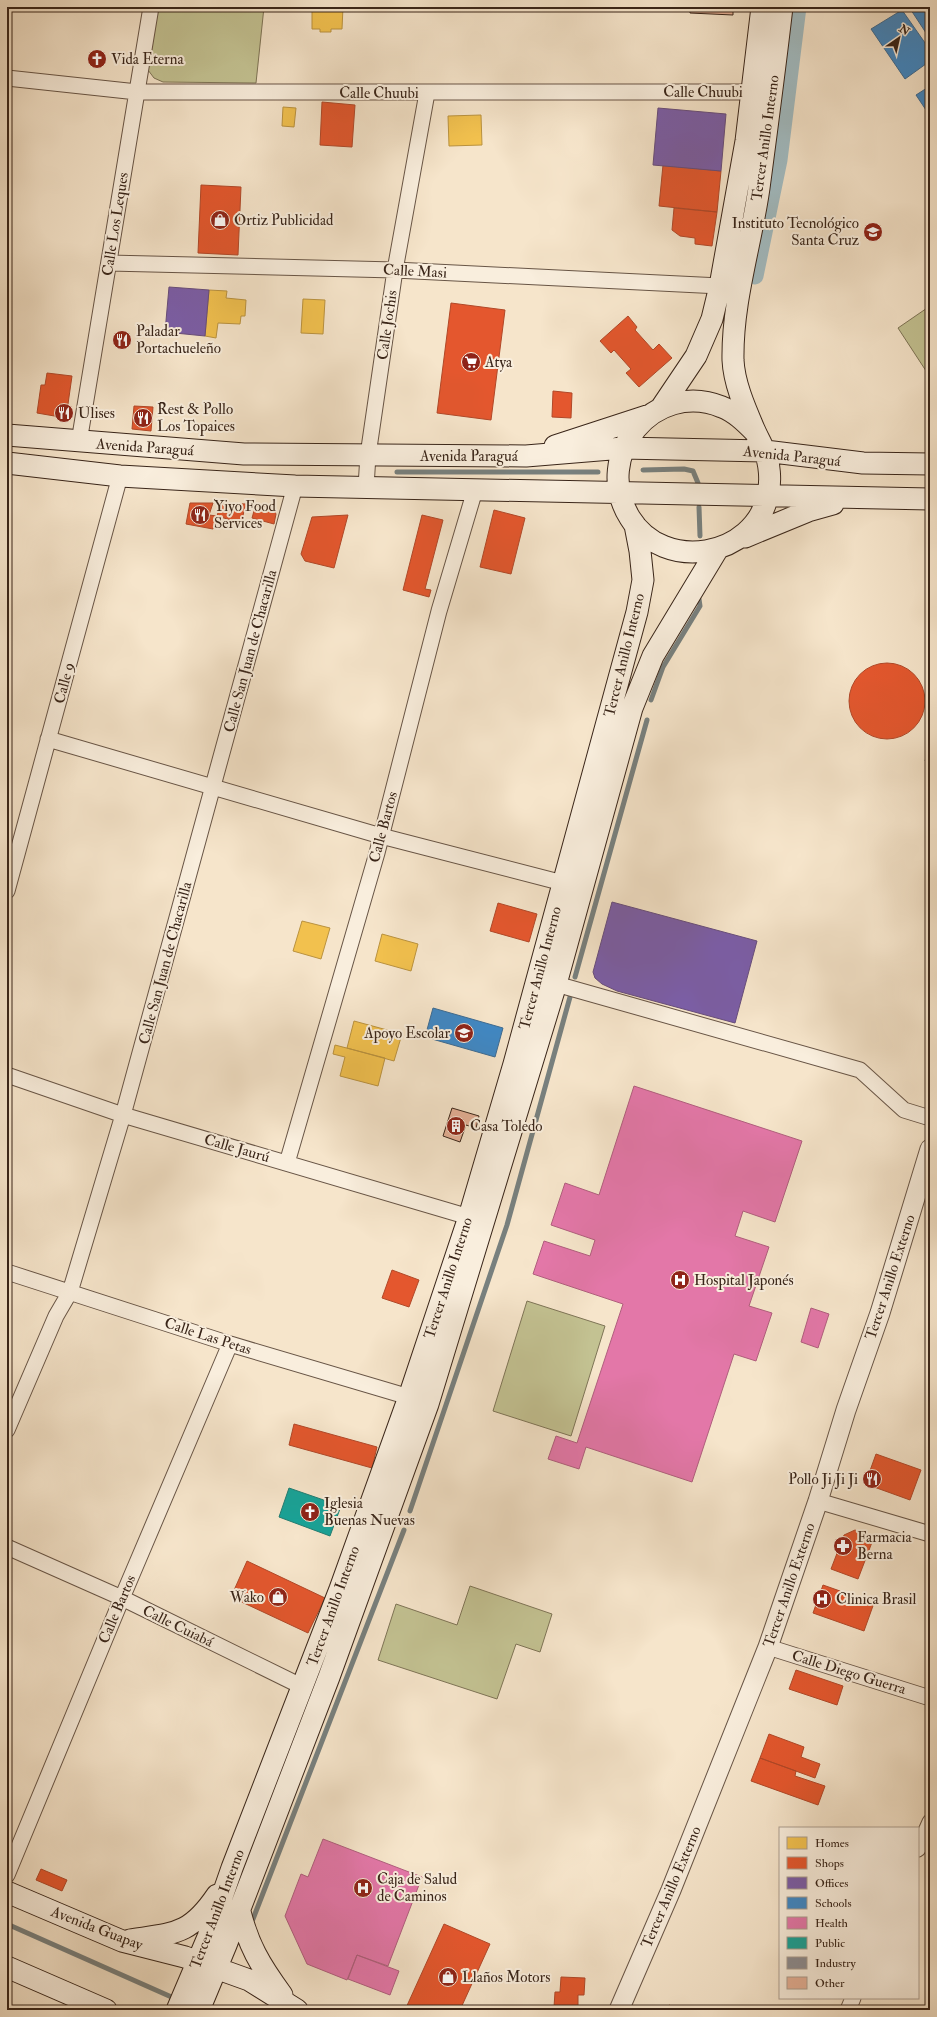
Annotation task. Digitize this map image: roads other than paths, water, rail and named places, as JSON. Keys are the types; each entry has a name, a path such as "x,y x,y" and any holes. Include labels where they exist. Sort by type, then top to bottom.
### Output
{"main road":[{"name":"Tercer Anillo Interno","path":"726,546 695,553 672,550 652,540 628,517 619,492 618,470 623,448 633,430 655,412 696,356 712,319 720,286 746,141 762,7"},
{"path":"760,178 758,116 771,7"},
{"name":"Tercer Anillo Interno","path":"177,2010 198,1986 207,1965 239,1908 366,1579 428,1404 556,984 632,708 653,656 726,546 750,529 761,513 768,495 770,472 765,451 752,425 736,380 733,361 736,309 760,178 782,7"},
{"name":"Tercer Anillo Interno","path":"655,412 681,402 702,402 722,407 752,425"},
{"path":"526,456 655,412"},
{"path":"752,425 792,454"},
{"name":"Avenida Paraguá","path":"7,435 79,442 244,454 526,456 623,448 765,451 863,463 930,464"},
{"name":"Avenida Paraguá","path":"7,463 120,476 295,486 930,499"},
{"path":"726,546 808,511 855,498"},
{"name":"Tercer Anillo Interno","path":"207,1965 232,1868 303,1687 409,1397 471,1208 514,1064 637,612 643,580 635,525"},
{"path":"471,1208 483,1183 496,1147 537,1003 546,992 556,984 550,971 550,962 567,896 583,844 586,800"},
{"path":"366,1579 369,1545 374,1520 411,1416 412,1410 409,1397 423,1383 477,1212 500,1171"},
{"path":"342,1643 332,1634 332,1627 359,1554 362,1542 361,1529"},
{"path":"260,1855 265,1804 306,1701 303,1687"},
{"path":"122,1941 183,1930 196,1921 208,1909 232,1868"},
{"name":"Avenida Guapay","path":"7,1892 122,1941 207,1965 249,1980 293,2007"},
{"path":"239,1908 246,1935 257,1960 293,2007"},
{"path":"7,1967 106,2010"},
{"name":"Tercer Anillo Interno","path":"198,1986 199,2010"},
{"path":"74,1996 93,2010"}],"street":[{"name":"Calle Los Leques","path":"79,442 151,7"},
{"name":"Calle Chuubi","path":"7,78 137,92 752,92"},
{"name":"Calle Jochis","path":"366,487 368,455 395,270 427,93"},
{"name":"Calle Masi","path":"109,263 395,270 720,286"},
{"name":"Calle 9","path":"7,891 120,476"},
{"name":"Calle San Juan de Chacarilla","path":"7,1430 56,1316 70,1292 124,1115 214,786 262,602 295,486"},
{"name":"Calle Bartos","path":"287,1163 381,836 439,611 475,490"},
{"path":"48,739 214,786 381,836 563,883"},
{"path":"556,984 860,1070 904,1110 930,1118"},
{"name":"Calle Jaurú","path":"7,1075 124,1115 287,1163 471,1208"},
{"name":"Tercer Anillo Externo","path":"619,2010 671,1890 768,1647 818,1501 846,1410 880,1313 930,1149"},
{"name":"Calle Las Petas","path":"7,1272 230,1344 409,1397"},
{"name":"Calle Bartos","path":"7,1875 122,1598 230,1344"},
{"path":"818,1501 930,1534"},
{"name":"Calle Cuiabá","path":"7,1548 122,1598 303,1687"},
{"name":"Calle Diego Guerra","path":"768,1647 930,1698"},
{"path":"919,1847 930,1822"},
{"path":"848,2010 853,1999"}],"waterway":[{"path":"755,276 779,160 798,7"},
{"path":"643,470 684,469 693,471 698,483"},
{"path":"397,472 598,472"},
{"path":"699,507 700,536"},
{"path":"651,700 663,667 700,606 699,599"},
{"path":"575,977 647,720"},
{"path":"410,1511 507,1225 570,997"},
{"path":"253,1919 404,1530"},
{"path":"7,1924 176,1999"}],"place":[{"name":"Vida Eterna","path":"97,59"},
{"name":"Ortiz Publicidad","path":"220,220"},
{"name":"Instituto Tecnológico Santa Cruz","path":"873,232"},
{"name":"Paladar Portachueleño","path":"122,340"},
{"name":"Atya","path":"471,362"},
{"name":"Ulises","path":"64,413"},
{"name":"Rest & Pollo Los Topaices","path":"143,418"},
{"name":"Yiyo Food Services","path":"200,515"},
{"name":"Apoyo Escolar","path":"464,1033"},
{"name":"Casa Toledo","path":"456,1126"},
{"name":"Hospital Japonés","path":"680,1280"},
{"name":"Pollo Ji Ji Ji","path":"872,1479"},
{"name":"Iglesia Buenas Nuevas","path":"310,1512"},
{"name":"Farmacia Berna","path":"843,1546"},
{"name":"Wako","path":"278,1597"},
{"name":"Clinica Brasil","path":"822,1599"},
{"name":"Caja de Salud de Caminos","path":"363,1888"},
{"name":"Llaños Motors","path":"448,1977"}]}
